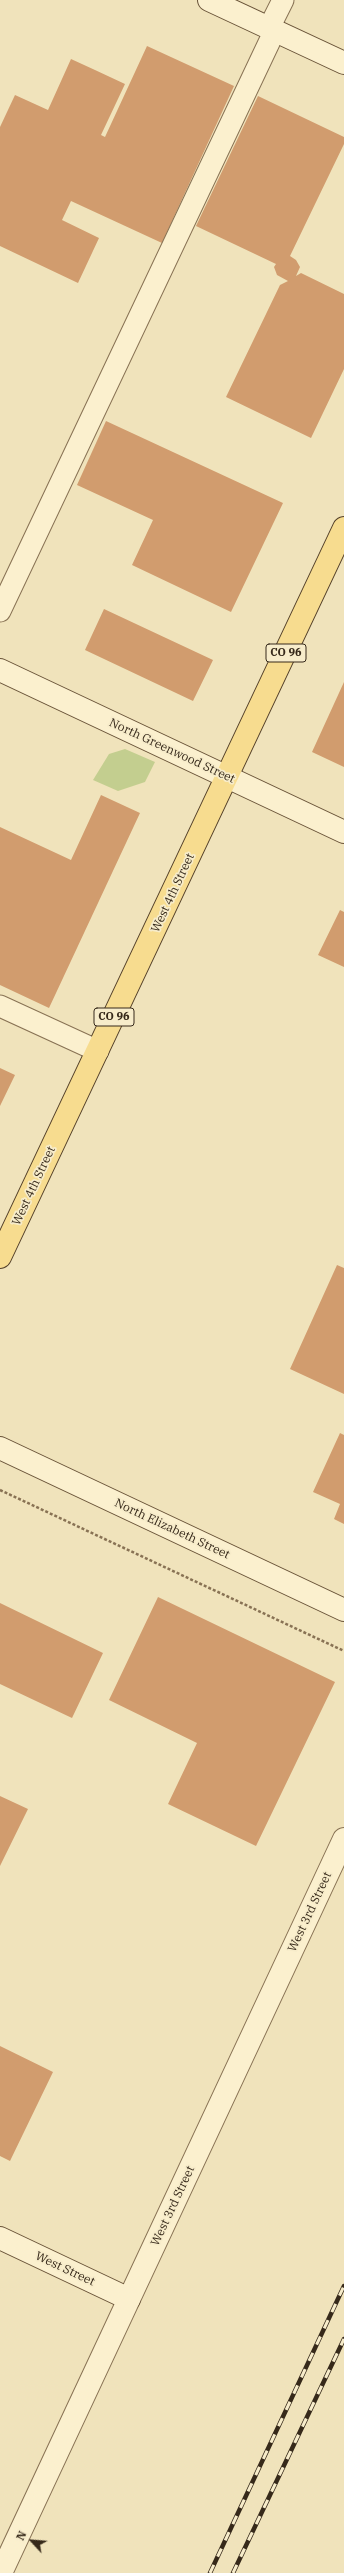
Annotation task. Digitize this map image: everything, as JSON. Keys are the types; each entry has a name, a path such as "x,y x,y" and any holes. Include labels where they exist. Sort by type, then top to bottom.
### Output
{"main road":[{"name":"West 4th Street","path":"0,1257 228,777 344,528"}],"street":[{"path":"209,0 344,63"},
{"name":"North Greenwood Street","path":"0,670 344,832"},
{"name":"North Elizabeth Street","path":"0,1448 344,1610"},
{"name":"West 3rd Street","path":"1,2573 344,1839"},
{"name":"West Street","path":"0,2238 129,2299"}],"lane":[{"path":"0,611 272,29 283,0"},
{"path":"0,1006 98,1051"}],"path":[{"path":"0,1490 344,1650"}],"green space":[{"path":"125,749 155,762 145,782 118,791 93,780 109,754"}],"building":[{"path":"147,46 234,86 162,243 71,201 62,220 99,238 78,283 0,246 0,127 15,95 48,110 71,59 125,84 101,135 105,137"},
{"path":"258,96 344,137 344,144 290,256 296,260 300,267 296,276 301,273 344,294 344,369 311,438 226,397 280,285 288,281 277,275 274,267 276,264 196,226"},
{"path":"106,421 283,503 231,612 132,565 153,520 77,485"},
{"path":"104,609 213,660 193,701 85,650"},
{"path":"344,682 344,767 312,752"},
{"path":"101,795 140,813 49,1008 0,985 0,827 71,860"},
{"path":"340,910 344,912 344,967 318,955"},
{"path":"0,1068 15,1075 0,1106"},
{"path":"337,1265 344,1268 344,1394 290,1369"},
{"path":"340,1433 344,1435 344,1524 334,1519 340,1504 313,1492"},
{"path":"158,1597 335,1682 256,1846 168,1804 197,1743 109,1700"},
{"path":"0,1603 103,1653 72,1718 0,1684"},
{"path":"0,1796 28,1809 0,1866"},
{"path":"0,2046 53,2072 10,2161 0,2156"}],"railway":[{"path":"210,2573 344,2286"},
{"path":"233,2573 344,2339"}]}
